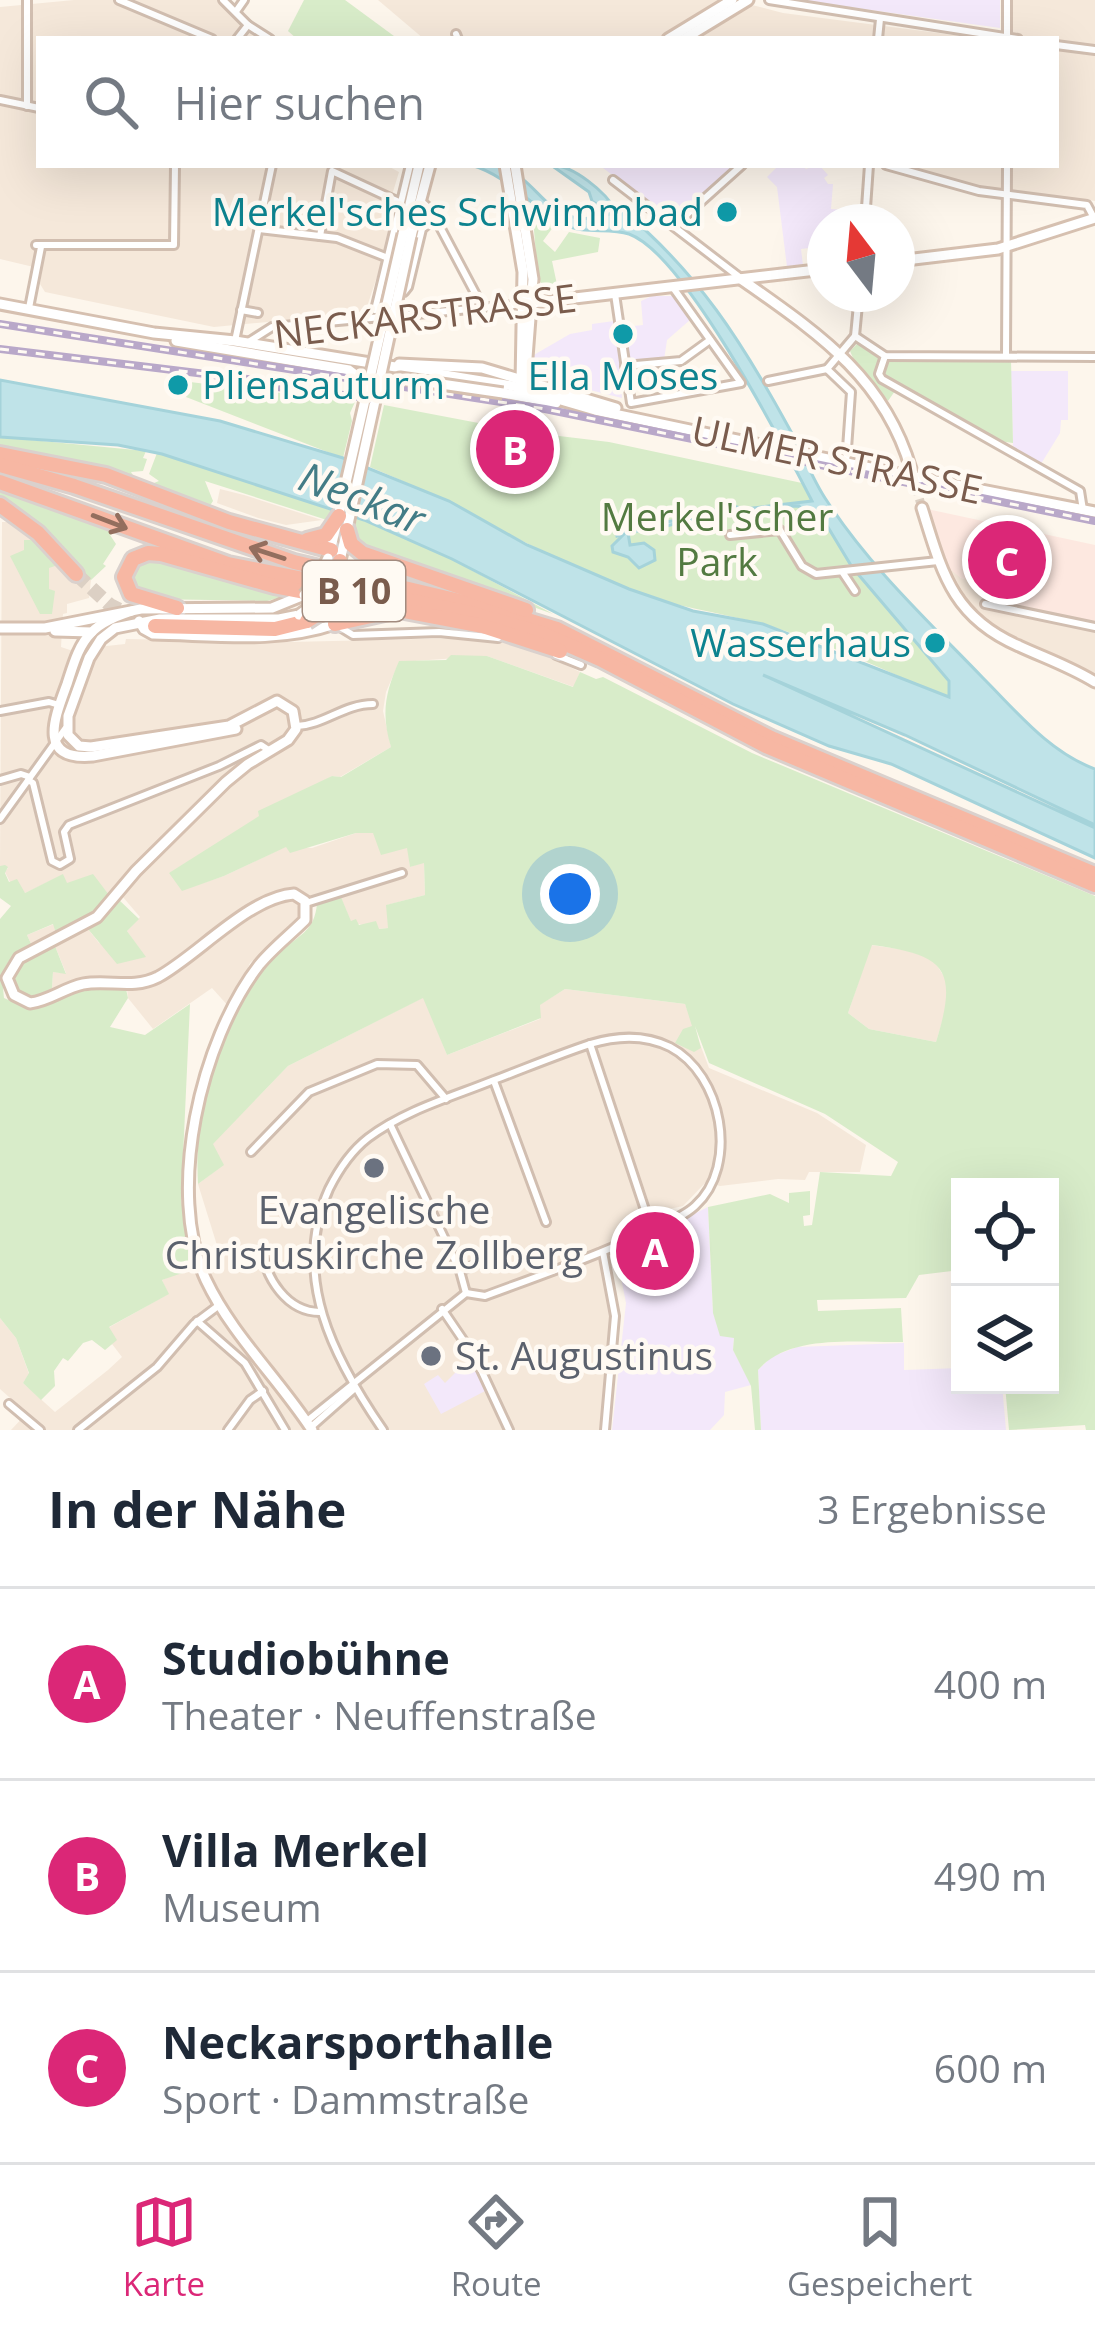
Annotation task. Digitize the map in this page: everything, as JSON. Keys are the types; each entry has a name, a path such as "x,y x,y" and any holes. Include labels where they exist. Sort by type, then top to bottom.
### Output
{"highway":[{"path":"0,454 106,475 335,556 376,558"},
{"name":"B 10","path":"0,465 295,562 505,612 589,643 771,738 1095,874"},
{"name":"B 10","path":"0,482 228,564 525,628 600,659 700,715 1095,884"},
{"path":"0,505 38,533 76,574"},
{"path":"297,539 341,530 357,550 503,600 589,643"},
{"path":"177,608 131,595 124,577 133,560 157,553 274,586 416,612 548,646 700,715"},
{"path":"141,617 274,629 303,618 332,597 341,572 335,556"},
{"path":"335,624 376,613 416,612"}],"main road":[{"path":"673,36 732,0"},
{"path":"691,36 748,0"},
{"path":"407,235 418,200 418,168"},
{"path":"511,172 533,279 541,292 559,300"},
{"path":"511,172 528,303"},
{"path":"303,618 328,589 419,180"},
{"path":"915,259 1007,247 1094,218"},
{"name":"NECKARSTRASSE","path":"528,303 807,271"},
{"path":"523,382 533,279"},
{"path":"741,279 841,355 886,407 905,472"},
{"name":"NECKARSTRASSE","path":"0,304 154,333 241,342"},
{"path":"154,333 185,344 352,370 370,401"},
{"name":"ULMER STRASSE","path":"241,342 523,382 649,421"},
{"path":"490,370 510,371 524,357"},
{"path":"524,357 535,376 558,390"},
{"name":"ULMER STRASSE","path":"385,364 490,370 595,410 1089,511"},
{"path":"370,401 384,384 397,378 595,410"},
{"path":"922,508 938,561 957,601 984,626 1095,682"},
{"path":"79,624 92,632 177,608 287,605 311,588 335,556"},
{"path":"0,628 141,617"},
{"path":"141,617 143,629 153,634 292,636 335,624"},
{"path":"141,617 115,628 84,655 59,705 53,729 57,744 68,754 84,757 230,732 277,707 290,708"},
{"path":"45,628 92,632 115,628"},
{"path":"66,631 84,655"},
{"path":"92,632 66,726 72,742 91,748 232,725 274,701 290,708 297,726 291,737 244,767 214,794 97,917 13,962 9,987 19,999 33,1003 84,984 140,983 164,973 225,928 282,896 296,895 306,903 305,920 264,958 218,1036 206,1074 188,1178 188,1208 198,1261 220,1305 310,1426"}],"street":[{"path":"27,0 27,106"},
{"path":"119,0 205,36"},
{"path":"223,0 241,5 248,25 265,36"},
{"path":"769,0 994,36"},
{"path":"1007,0 1007,36"},
{"path":"878,36 880,19"},
{"path":"239,36 248,25"},
{"path":"942,36 943,28"},
{"path":"1059,45 1095,50"},
{"path":"0,100 36,108"},
{"path":"29,309 38,246 174,245 176,168"},
{"path":"241,342 241,310 271,168"},
{"path":"375,310 401,203 417,168"},
{"path":"674,226 739,168"},
{"path":"866,204 869,168"},
{"path":"896,168 1008,196 1087,206 1094,218"},
{"path":"921,176 922,168"},
{"path":"1006,356 1007,168"},
{"path":"320,236 332,171 401,203"},
{"path":"613,180 741,279"},
{"path":"418,200 429,207 483,308"},
{"path":"381,289 405,291 421,231 435,218"},
{"path":"259,229 337,238 389,259"},
{"path":"705,283 718,271 714,257"},
{"path":"616,293 629,400 635,404 741,383 674,287"},
{"name":"NECKARSTRASSE","path":"241,342 272,327 528,303"},
{"path":"241,310 258,313"},
{"path":"768,381 827,369 855,336 858,312"},
{"path":"855,336 885,356 1095,356"},
{"path":"625,366 683,360 711,340"},
{"path":"885,356 879,374 882,379 1080,491 1089,511"},
{"path":"827,369 851,392 847,463"},
{"path":"730,535 776,529 788,538 808,572 843,573 938,561"},
{"path":"843,573 855,591"},
{"path":"986,604 1095,627"},
{"path":"335,624 352,635 440,632 503,638 581,665"},
{"path":"297,726 373,704"},
{"path":"0,711 59,705"},
{"path":"0,819 66,726"},
{"path":"0,780 20,774 29,778 54,863 63,865 70,859 64,832 69,825 261,746 270,751"},
{"path":"306,903 401,873"},
{"path":"310,1426 352,1394 355,1385 442,1309 466,1293 485,1296 603,1252 691,1210 713,1180 720,1135 712,1096 693,1066 664,1045 633,1037 590,1044 390,1124 346,1160 325,1200 313,1257 320,1312 355,1385 383,1430"},
{"path":"590,1044 652,1229"},
{"path":"251,1152 309,1093 376,1064 418,1065 446,1099"},
{"path":"494,1081 546,1222"},
{"path":"390,1124 460,1270 466,1293"},
{"path":"262,1248 264,1264 281,1293 303,1310 320,1312"},
{"path":"603,1252 615,1316 605,1430"},
{"path":"460,1270 486,1260"},
{"path":"78,1430 162,1363 197,1321 220,1305"},
{"path":"442,1309 476,1359 509,1430"},
{"path":"197,1321 238,1356 285,1430"},
{"path":"228,1430 250,1400 263,1391"},
{"path":"9,1404 40,1430"}],"shaded area":[{"path":"74,0 218,0 261,36 36,36 36,168 392,168 399,172 389,205 396,209 394,225 365,313 214,327 45,292 40,284 42,269 0,259 0,7"},
{"path":"378,0 725,0 666,36 420,36"},
{"path":"802,0 1000,0 1000,28 842,6"},
{"path":"1013,0 1095,0 1095,201 994,190 913,168 1059,168 1059,36 1012,36"},
{"path":"752,5 962,36 699,36"},
{"path":"603,168 734,168 674,221"},
{"path":"776,168 822,168 828,184 833,184 831,204 807,204 803,265 787,267 777,187 767,177"},
{"path":"675,296 691,319 667,340 664,360 619,365 622,398 549,380 538,371 532,356 570,334 592,330 592,324 614,321 616,335 625,334 625,327 643,325 641,301"},
{"path":"1011,371 1068,371 1068,420 1061,420 1060,433 1041,464 1013,446"},
{"path":"220,489 322,520 286,525 258,518 217,503"},
{"path":"927,509 1095,545 1095,623 993,602 976,582 946,566"},
{"path":"2,522 27,535 66,576 91,580 89,598 67,604 63,614 61,647 70,650 125,644 126,639 463,638 527,646 580,672 574,687 487,656 399,662 383,711 391,747 260,816 182,890 287,846 312,848 356,833 373,833 408,848 410,867 424,862 425,895 387,905 389,928 378,929 351,922 339,893 311,897 299,905 294,923 250,963 230,1008 212,988 153,1029 128,998 126,980 84,978 52,988 53,972 66,973 55,946 50,938 32,946 27,935 54,924 63,943 88,929 99,943 145,957 127,931 140,917 122,896 109,895 98,882 66,883 63,875 25,893 10,882 8,868 0,866"},
{"path":"953,570 961,578 976,581 993,599 992,609 1095,631 1095,676 1017,643 986,624 965,602 948,572"},
{"path":"871,945 913,951 934,961 947,981 948,1003 936,1042 869,1029 848,1013"},
{"path":"565,989 685,1004 709,1068 817,1113 866,1145 860,1172 809,1172 805,1180 720,1186 706,1182 683,1206 665,1210 632,1233 597,1247 610,1307 602,1430 11,1430 27,1413 0,1389 0,1318 16,1338 29,1374 23,1383 55,1412 108,1370 122,1357 108,1328 168,1294 162,1280 220,1255 198,1184 223,1165 212,1144 288,1066 424,997 447,1055 540,1019 539,1005"},
{"path":"708,1207 713,1313 734,1337 733,1350 751,1385 725,1392 724,1415 710,1430 612,1430 626,1303 616,1252"},
{"path":"904,1343 904,1370 951,1368 951,1394 1003,1394 1006,1430 761,1430 758,1370 771,1357 797,1347"},
{"path":"466,1362 471,1368 474,1365 487,1390 441,1414 424,1384 438,1375 445,1383"}],"green space":[{"path":"304,0 345,0 394,36 294,36 288,31"},
{"path":"532,206 556,223 543,241 555,252 569,232 600,238 598,252 552,261 559,294 547,290 538,279"},
{"path":"858,343 883,358 1011,360 1013,443 999,441 897,388 888,401 853,358 850,351"},
{"path":"190,382 355,402 343,458 186,397"},
{"name":"Merkel'scher Park","path":"384,405 526,432 609,442 802,483 852,567 949,681 950,695 946,698 783,630 635,592 370,467"},
{"path":"0,437 146,451 143,458 147,459 143,471 131,472 136,480 0,451"},
{"path":"157,453 333,509 330,521 205,481 213,501 207,510 149,485 159,481 149,474"},
{"path":"0,487 119,531 110,535 116,544 106,566 91,580 73,577 0,500"},
{"path":"357,518 425,545 553,614 361,546 354,531"},
{"path":"24,540 32,540 58,565 49,568 49,589 55,591 52,614 40,614 10,556 24,550"},
{"path":"150,556 296,593 267,601 150,599 130,588 132,564"},
{"path":"487,656 573,687 580,672 603,677 752,753 1095,896 1095,1430 1086,1430 1085,1425 1009,1430 1006,1394 1059,1394 1059,1178 951,1178 951,1271 919,1275 906,1298 817,1300 818,1311 901,1308 903,1342 826,1342 772,1358 758,1370 761,1430 755,1430 751,1386 733,1350 734,1338 720,1336 713,1313 708,1207 770,1194 789,1203 789,1193 810,1191 810,1215 803,1216 804,1226 812,1225 820,1172 891,1176 898,1162 825,1114 709,1063 695,1026 701,1048 694,1052 675,1043 683,1029 692,1026 685,1004 565,989 540,1005 541,1018 447,1055 423,998 288,1066 213,1144 224,1165 198,1184 199,1134 208,1082 225,1031 250,988 309,927 317,903 341,897 351,921 356,919 359,925 376,921 379,929 388,928 386,905 425,895 424,863 410,867 407,848 381,855 373,833 356,833 290,853 286,847 182,891 169,873 259,816 258,811 332,776 341,777 391,747 386,704 399,661","holes":["872,945 916,954 940,970 945,981 936,1042 869,1029 848,1013"]},
{"path":"5,865 9,882 17,879 25,893 63,874 67,883 93,874 109,895 88,917 56,933 53,924 27,935 32,946 6,966 4,998 32,1010 85,988 126,989 128,998 110,1027 145,1035 190,1004 181,1200 194,1269 162,1280 169,1294 109,1327 117,1340 105,1350 92,1340 83,1343 68,1361 63,1358 54,1371 55,1386 41,1400 23,1383 29,1373 16,1338 0,1318 0,919 11,906 0,898 0,866"},
{"path":"118,899 139,919 127,931 146,957 117,964 88,929"},
{"path":"55,946 66,974 53,972 52,988 36,997 22,994 14,982 18,966"}],"water":[{"name":"Neckar","path":"479,168 515,173 559,212 572,217 610,214 555,168 569,170 597,188 616,211 620,208 673,257 754,366 822,492 862,548 1034,730 1095,769 1095,825 905,735 763,675 1095,828 1095,858 891,764 829,746 733,704 452,559 364,520 162,454 118,445 0,437 0,380 220,421 343,458 449,501 527,545 629,589 693,611 763,624 949,697 949,681 852,567 826,524 815,526 799,506 699,519 652,533 647,529 628,533 630,545 644,543 654,550 655,560 639,568 628,557 613,552 612,546 624,534 617,536 616,531 643,525 646,515 666,522 714,514 719,502 744,509 812,501 731,354 677,276 652,249 629,234 565,225"}],"tunnel":[{"path":"912,473 922,508"},
{"path":"76,574 110,605 150,625"}],"railway":[{"path":"0,324 545,409 1095,521"},
{"path":"0,349 263,381"},
{"path":"245,383 376,399"}],"place":[{"name":"Merkel'sches Schwimmbad","path":"727,212"},
{"name":"Ella Moses","path":"623,334"},
{"name":"Pliensauturm","path":"178,385"},
{"name":"Villa Merkel","path":"515,449"},
{"name":"Neckarsporthalle","path":"1007,560"},
{"name":"Wasserhaus","path":"935,643"},
{"name":"Evangelische Christuskirche Zollberg","path":"374,1168"},
{"name":"Studiobühne","path":"655,1251"},
{"name":"St. Augustinus","path":"431,1356"}]}
